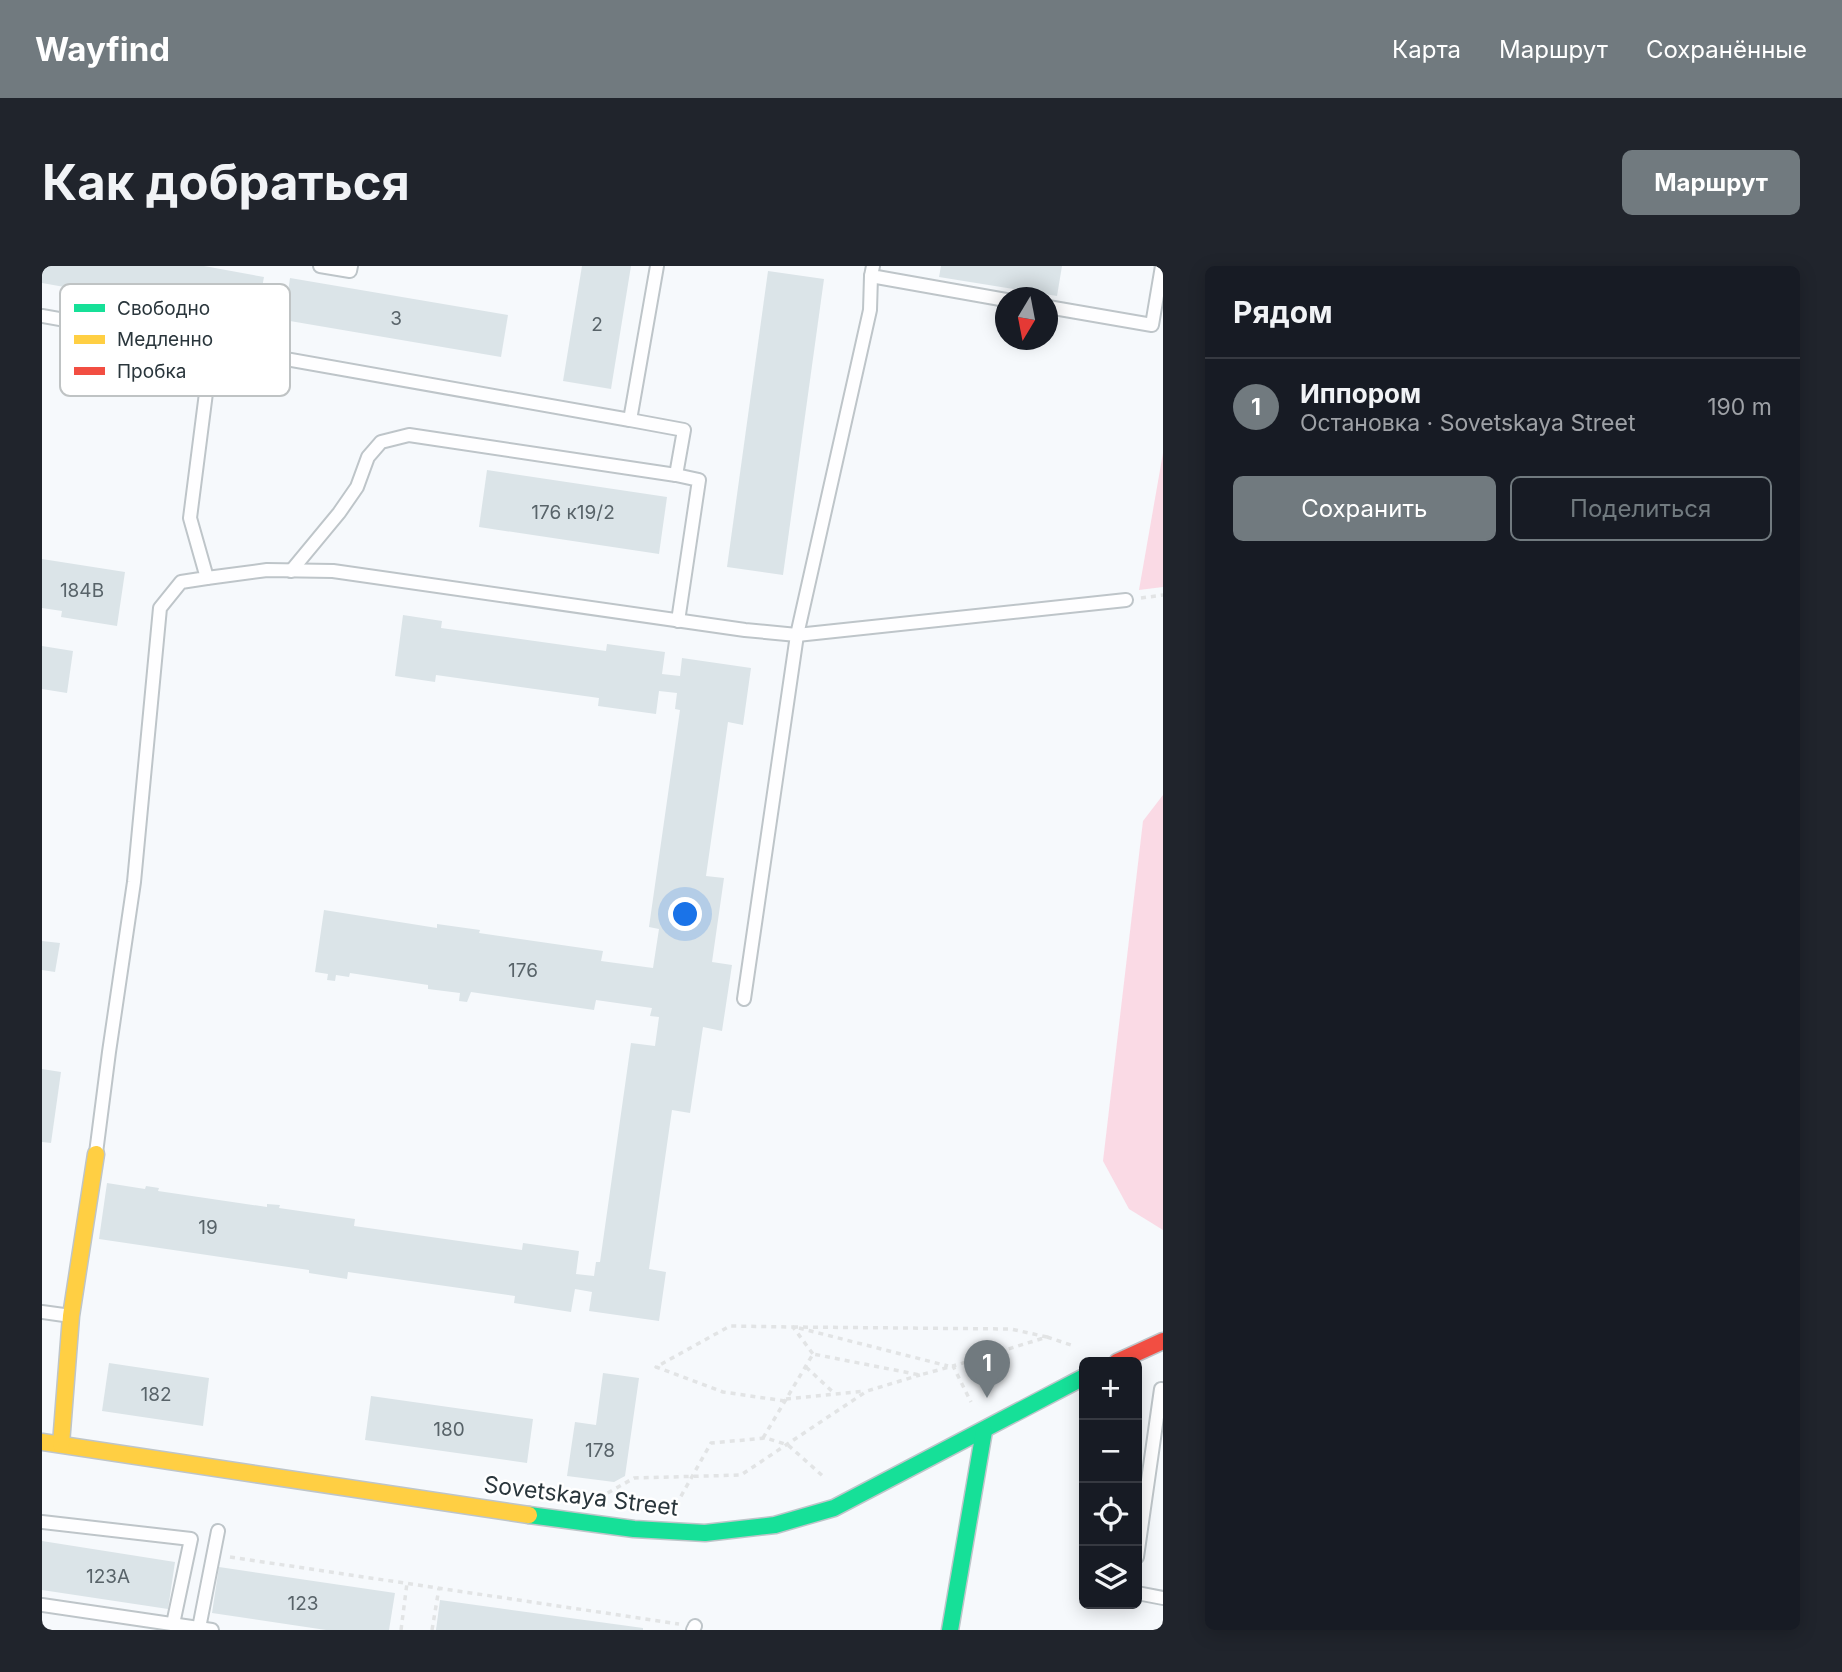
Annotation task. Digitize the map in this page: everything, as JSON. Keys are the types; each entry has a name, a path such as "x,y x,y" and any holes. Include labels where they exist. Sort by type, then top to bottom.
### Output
{"main road":[{"path":"61,1444 71,1316 96,1154"},
{"path":"1128,1357 1163,1341"},
{"name":"Sovetskaya Street","path":"42,1442 561,1520 634,1529 705,1533 775,1525 834,1508 1079,1380"},
{"path":"950,1630 984,1431"}],"lane":[{"path":"320,266 350,271 351,266"},
{"path":"630,420 657,266"},
{"path":"1058,309 1152,325 1162,266"},
{"path":"744,999 797,635 870,310 872,271 995,298"},
{"path":"42,316 60,319"},
{"path":"290,360 684,430 676,475"},
{"path":"206,396 190,518 207,578"},
{"path":"291,571 339,513 357,487 368,457 381,442 409,435 699,480 678,621"},
{"path":"96,1154 108,1052 134,882 160,608 181,582 267,570 333,571 678,621 797,635 1126,600"},
{"path":"42,1312 71,1316"},
{"path":"1139,1546 1161,1389 1163,1390"},
{"path":"42,1521 191,1539 191,1628"},
{"path":"191,1628 218,1531"},
{"path":"1142,1594 1163,1598"},
{"path":"42,1605 191,1628"}],"path":[{"path":"1126,600 1163,595"},
{"path":"1047,1337 867,1391 786,1400 723,1392 656,1367 730,1326 1011,1329 1047,1337 1074,1346"},
{"path":"793,1327 813,1354 920,1375"},
{"path":"793,1327 951,1366 971,1402"},
{"path":"764,1438 813,1354"},
{"path":"806,1366 835,1394"},
{"path":"597,1499 634,1478 741,1475 867,1391"},
{"path":"676,1505 711,1443 764,1438 788,1445 824,1478"},
{"path":"213,1554 694,1628"},
{"path":"401,1630 407,1583"},
{"path":"432,1630 439,1588"}],"shaded area":[{"path":"1163,453 1163,587 1139,590"},
{"path":"1163,795 1163,1230 1129,1209 1103,1161 1143,821"}],"building":[{"path":"42,266 204,266 264,277 263,284 60,284 60,286 42,283"},
{"path":"582,266 631,266 611,389 563,381"},
{"path":"941,266 1062,266 1058,290 1058,287 1001,287 939,277"},
{"path":"768,271 824,279 783,575 727,567"},
{"path":"290,278 508,315 501,357 290,321"},
{"path":"487,470 667,497 659,554 479,527"},
{"path":"42,559 125,572 117,626 61,617 62,611 42,608"},
{"path":"403,615 442,621 441,628 606,651 607,644 665,652 662,674 680,676 682,658 751,668 743,725 728,722 706,876 724,878 712,962 732,965 722,1031 703,1027 690,1113 672,1110 649,1269 666,1272 659,1321 589,1311 592,1292 575,1289 571,1312 514,1303 515,1296 348,1272 347,1279 309,1273 309,1270 99,1239 107,1183 145,1189 146,1186 159,1188 158,1191 267,1207 267,1204 280,1205 279,1208 355,1219 354,1226 522,1250 523,1243 579,1251 576,1274 594,1276 596,1262 600,1262 631,1043 655,1046 659,1017 650,1016 652,1008 596,1000 594,1010 471,992 467,1002 459,1001 460,993 428,989 428,985 350,973 349,977 336,975 335,981 327,980 328,974 315,972 324,910 437,928 437,924 480,930 479,933 603,951 601,961 653,968 659,929 649,927 680,710 675,709 677,693 659,691 656,714 598,706 599,698 436,675 435,682 395,676"},
{"path":"42,646 73,651 67,693 42,689"},
{"path":"42,941 60,943 55,972 42,970"},
{"path":"42,1069 61,1072 51,1143 42,1142"},
{"path":"109,1363 209,1378 203,1426 102,1411"},
{"path":"603,1373 639,1378 625,1476 614,1482 567,1476 575,1422 596,1425"},
{"path":"371,1396 533,1419 527,1463 365,1440"},
{"path":"42,1541 175,1562 168,1609 42,1590"},
{"path":"219,1567 395,1593 389,1630 326,1630 212,1613"},
{"path":"440,1600 643,1628 643,1630 436,1630"}],"traffic: fast":[{"path":"529,1515 634,1529 705,1533 775,1525 834,1508 1079,1380"},
{"path":"950,1630 984,1431"}],"traffic: slow":[{"path":"61,1444 71,1316 96,1154"},
{"path":"42,1442 529,1515"}],"traffic: jam":[{"path":"1128,1357 1163,1341"}],"place":[{"name":"Иппором","path":"987,1398"}]}
